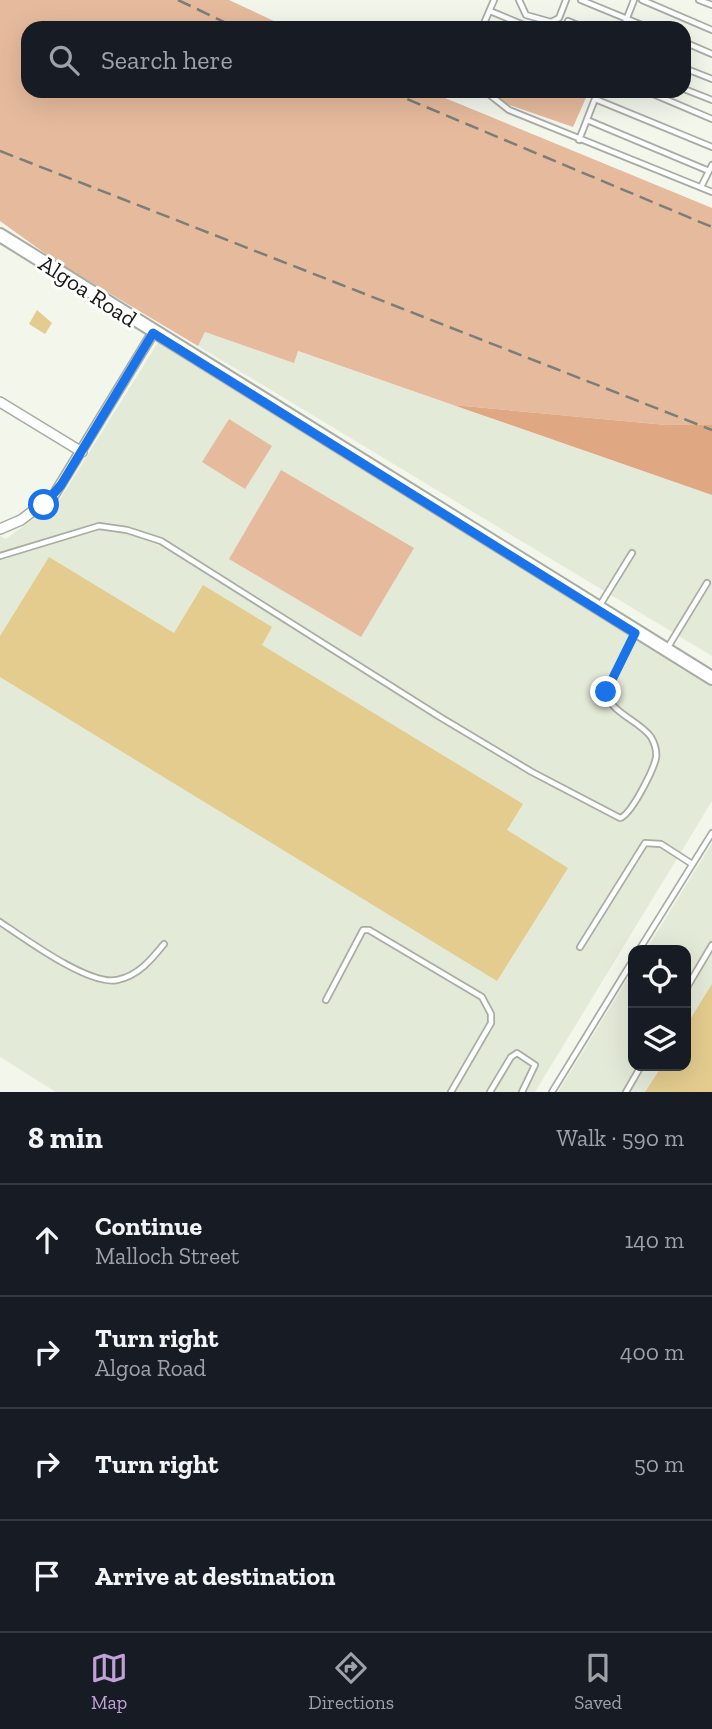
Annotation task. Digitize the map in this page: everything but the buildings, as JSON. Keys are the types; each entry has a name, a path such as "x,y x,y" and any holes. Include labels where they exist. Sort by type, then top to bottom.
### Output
{"street":[{"name":"Algoa Road","path":"0,235 635,633 712,678"},
{"path":"0,529 11,527 54,495 153,333"},
{"path":"0,402 82,452"}],"lane":[{"path":"485,21 494,0"},
{"path":"519,0 526,15 547,21"},
{"path":"553,21 559,18 566,0"},
{"path":"581,0 631,21"},
{"path":"626,19 634,0"},
{"path":"642,0 712,30"},
{"path":"699,0 712,5"},
{"path":"490,11 514,21"},
{"path":"691,45 712,54"},
{"path":"691,71 712,79"},
{"path":"691,92 712,100"},
{"path":"494,98 509,110 712,192"},
{"path":"662,98 712,119"},
{"path":"579,140 595,99 712,147"},
{"path":"587,120 709,171"},
{"path":"701,187 712,165"},
{"path":"0,556 99,526 135,532 161,541 452,724 532,772 620,818 631,810 656,758 655,746 649,734 607,697 606,687 635,633"},
{"path":"597,609 632,553"},
{"path":"666,651 707,583"},
{"path":"642,945 712,833"},
{"path":"580,947 645,843 661,845 692,864"},
{"path":"0,922 45,951 104,980 116,981 137,972 164,944"},
{"path":"326,1000 363,930 369,930 481,997 491,1014 491,1023 450,1092"},
{"path":"691,981 712,945"},
{"path":"552,1092 628,968"},
{"path":"490,1092 511,1057 517,1053 535,1065 522,1092"},
{"path":"625,1092 638,1071"}],"shaded area":[{"path":"0,0 229,0 274,21 21,21 21,98 445,98 712,208 712,425 667,425 453,405 298,351 294,363 205,332 198,346 57,262 0,221"},
{"path":"499,98 586,98 573,127 504,103"},
{"path":"205,332 293,362 297,351 712,495 712,656 198,346"},
{"path":"159,341 712,685 712,801 535,1092 56,1092 0,1057 0,536 6,539 60,499"},
{"path":"453,405 667,425 712,425 712,495"},
{"path":"229,419 272,446 245,489 202,462"},
{"path":"281,470 414,548 361,637 229,559"},
{"path":"712,843 712,1092 558,1092 628,978 628,1071 691,1071 691,945 649,945"}],"railway":[{"path":"178,0 222,21"},
{"path":"405,98 712,227"},
{"path":"0,151 712,430"}],"route":[{"path":"44,505 61,485 153,333 635,633 606,687 606,692"}]}
